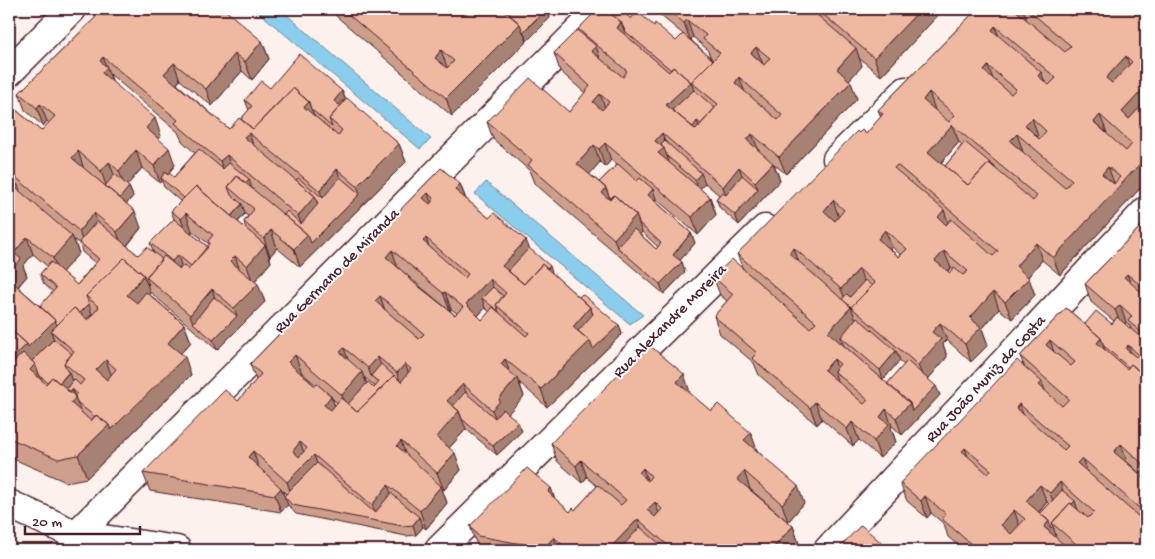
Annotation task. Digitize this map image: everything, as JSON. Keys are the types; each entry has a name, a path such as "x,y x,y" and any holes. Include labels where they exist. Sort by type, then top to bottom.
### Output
{"street":[{"path":"9,72 72,9"},
{"name":"Rua Germano de Miranda","path":"76,536 601,9"},
{"path":"820,175 925,71"},
{"name":"Rua Alexandre Moreira","path":"439,550 784,210"},
{"name":"Rua João Muniz da Costa","path":"828,550 1146,211"},
{"path":"9,504 76,536 177,550"}],"water":[{"path":"255,9 280,9 431,139 420,149"},
{"path":"486,182 643,315 630,324 475,194"}],"building":[{"path":"104,9 224,9 262,41 245,62 235,54 206,89 174,63 164,74 229,129 239,118 253,129 293,88 309,102 304,107 338,136 342,130 329,119 347,98 399,144 357,186 337,169 320,191 249,133 244,137 315,196 298,216 227,155 220,161 175,123 178,120 103,57 100,61 107,67 102,73 155,118 146,128 169,148 154,166 136,150 119,171 109,162 101,171 78,151 72,158 135,211 117,232 94,213 79,231 12,174 9,178 9,104 41,131 55,116 40,104 37,108 19,93"},
{"path":"342,9 504,9 520,24 446,98","holes":["441,50 454,61 447,68 435,58"]},
{"path":"513,9 546,9 523,32 520,24 509,14"},
{"path":"598,9 605,9 621,22 617,28 669,72 673,67 691,82 720,53 703,39 706,35 687,20 684,23 667,9 810,9 856,48 837,69 851,82 779,157 752,134 747,140 773,163 755,182 739,167 723,187 662,133 655,141 664,148 658,153 710,197 692,217 605,143 599,149 594,145 577,164 606,188 602,193 610,200 614,195 636,215 614,239 528,165 532,160 487,122 530,78 569,112 590,86 554,53 577,30 596,46 591,51 623,77 627,71 578,29","holes":["756,47 770,58 764,65 751,53","739,77 782,115 778,120 735,83","691,82 718,104 696,130 666,105","600,94 609,102 602,110 593,102"]},
{"path":"608,9 620,9 631,19 637,11 654,26 655,23 676,41 683,34 713,60 691,82 673,67 671,70 625,31 621,22"},
{"path":"817,9 921,9 874,58"},
{"path":"977,9 1016,9 1065,52 1071,46 1027,9 1068,9 1065,12 1071,16 1078,9 1146,9 1146,86 1122,112 1129,119 1146,101 1146,154 1144,156 1146,157 1053,258 1036,243 1016,266 1029,278 1005,302 993,292 970,318 981,327 965,344 940,323 932,332 941,339 918,365 851,307 828,332 910,403 896,418 886,409 880,417 889,424 874,441 852,422 847,429 815,402 810,408 752,358 757,353 714,316 733,294 713,277 732,259 810,328 816,322 737,254 857,131 859,133 862,130 866,134 883,114 878,110","holes":["995,26 1056,78 1049,85 1038,76 1041,72 992,30","1126,56 1132,62 1112,83 1106,78","988,66 1016,89 1011,94 984,71","929,92 955,115 949,122 923,100","1100,115 1132,144 1126,151 1094,122","1032,118 1046,131 1039,139 1025,125","952,125 1037,196 1033,201 989,163 968,185 928,152","1017,134 1072,180 1065,188 1010,141","897,165 998,251 993,256 951,219 946,225 938,217 944,210 894,168","1108,167 1120,177 1114,184 1102,174","833,200 844,210 835,221 824,211","885,230 907,249 899,257 878,239","794,248 841,289 859,269 875,283 851,307 789,253","944,251 968,271 963,275 954,268 950,273 935,261","834,359 840,364 834,371 868,400 864,404 824,370"]},
{"path":"299,54 342,91 334,101 339,105 343,100 344,102 329,119 332,127 311,109 309,102 293,88 253,129 241,119 252,106 245,100 261,81 270,88"},
{"path":"694,90 715,108 701,124 697,121 693,127 672,110"},
{"path":"665,141 701,173 695,180 667,156 661,145"},
{"path":"965,142 995,167 989,163 968,185 945,166"},
{"path":"199,149 223,169 229,163 249,179 246,183 237,176 228,187 231,195 242,204 231,216 196,186 184,198 161,178 165,172 174,177"},
{"path":"618,164 637,181 640,178 653,189 648,195 691,233 673,255 682,262 660,284 617,247 634,229 656,249 661,243 639,223 636,215 614,195 611,198 606,188 599,182"},
{"path":"441,168 460,184 455,190 489,218 494,213 526,240 502,266 524,284 542,264 590,307 573,327 590,341 541,389 505,359 501,364 517,378 492,410 463,384 447,401 459,411 437,437 455,453 437,473 401,441 397,446 441,486 420,511 388,485 372,505 314,455 287,482 253,451 248,457 281,488 275,495 143,473 225,390 238,401 261,374 250,364","holes":["428,193 434,199 430,204 423,198","426,238 468,274 465,278 423,241","392,250 443,293 445,292 463,307 455,315 386,257","490,279 506,293 496,305 529,333 526,336 493,307 482,320 466,304","380,296 424,334 419,339 375,301","344,348 368,368 378,357 397,373 405,364 411,369 401,382 394,375 357,412 341,398 331,410 324,405 331,396 317,384 315,386 288,362 295,355 342,395 362,372 340,352","300,442 307,448 299,457 293,451"]},
{"path":"115,174 129,187 120,198 105,186"},
{"path":"742,175 758,189 735,215 716,199 722,192 726,195"},
{"path":"237,176 308,235 294,249 271,230 264,239 244,222 254,209 228,187"},
{"path":"340,177 360,194 311,243 308,235 284,215 287,211 301,224 318,204 315,196 296,180 298,178 323,198"},
{"path":"9,178 18,185 15,187 72,236 53,258 27,237 14,253 21,259 9,272"},
{"path":"196,186 265,245 247,266 235,256 230,261 258,284 234,308 212,289 190,315 146,277 164,256 180,269 183,265 188,270 210,243 208,241 213,235 186,213 181,219 171,211"},
{"path":"174,219 208,247 191,266 178,255 172,261 150,243"},
{"path":"97,221 138,255 147,247 162,259 146,277 149,285 144,275 124,258 86,296 89,304 80,313 74,308 57,325 55,320 40,306 56,288 40,274 51,262 77,285 99,259 79,242"},
{"path":"1146,221 1146,290 1127,274 1124,277 1146,296 1146,336 1128,321 1132,316 1120,305 1115,310 1085,284"},
{"path":"529,248 550,266 547,269 542,264 524,284 508,271"},
{"path":"124,258 144,275 127,295 137,303 146,292 184,324 168,343 185,357 111,430 109,425 96,415 95,417 78,403 74,396 77,393 72,389 69,392 66,389 74,379 80,385 84,380 64,363 74,351 51,331 74,308 88,320 99,307 86,296","holes":["106,360 116,369 107,380 96,370"]},
{"path":"9,279 55,320 28,347 9,328"},
{"path":"865,280 872,286 851,307 842,299 847,294 850,297"},
{"path":"493,287 503,296 496,305 499,312 482,298"},
{"path":"582,294 619,325 593,349 590,341 578,331 593,314 590,307 579,297"},
{"path":"214,297 237,316 213,340 193,323"},
{"path":"1066,308 1101,338 1097,343 1127,369 1131,364 1146,377 1146,389 1144,391 1146,393 1146,467 1121,444 1114,452 1146,479 1146,514 1082,458 1077,463 1146,523 1146,550 1083,550 1052,523 1070,503 1088,518 1094,512 1060,482 1050,493 1040,485 1026,501 1049,521 1044,527 1070,550 978,550 942,519 946,514 925,496 921,501 900,483 1017,360 1042,382 1039,385 1062,406 1069,399 1020,356","holes":["1050,340 1075,362 1071,366 1046,345","1019,404 1068,446 1064,450 1016,408","965,448 991,470 988,474 962,451","1014,510 1025,519 1011,534 1001,525"]},
{"path":"1096,311 1112,324 1117,317 1146,342 1140,351 1146,356 1146,377 1131,364 1128,367 1104,346 1101,338 1085,324","holes":["1128,345 1138,354 1136,357 1126,349"]},
{"path":"857,317 896,351 880,370 841,337"},
{"path":"9,328 27,344 9,362"},
{"path":"54,339 72,354 64,363 69,372 59,383 52,377 47,382 40,376 32,361"},
{"path":"648,344 684,374 677,382 711,411 718,404 751,433 744,440 798,486 782,504 744,471 737,479 793,526 771,550 673,550 638,519 608,550 568,550 554,537 544,548 478,536 470,526 527,468 551,488 548,492 570,512 573,508 575,510 598,485 621,505 626,500 581,460 576,466 551,443","holes":["643,468 651,476 648,481 639,473","655,502 662,509 655,517 647,510"]},
{"path":"23,353 35,364 30,370 46,384 52,377 76,397 71,403 91,421 96,415 109,425 78,455 58,459 9,438 9,366"},
{"path":"907,361 936,386 912,411 910,403 887,384"},
{"path":"381,364 394,376 357,412 348,404 368,382 374,388 379,382 371,376"},
{"path":"465,392 495,418 503,409 518,422 493,446 462,419 459,411 453,406"},
{"path":"317,463 375,513 391,493 419,517 413,525 403,526 292,505 284,496"},
{"path":"1062,490 1075,501 1072,504 1070,503 1052,523 1053,526 1051,528 1049,521 1040,514"},
{"path":"861,525 884,545 879,550 837,550"},
{"path":"640,527 667,550 619,550"}]}
